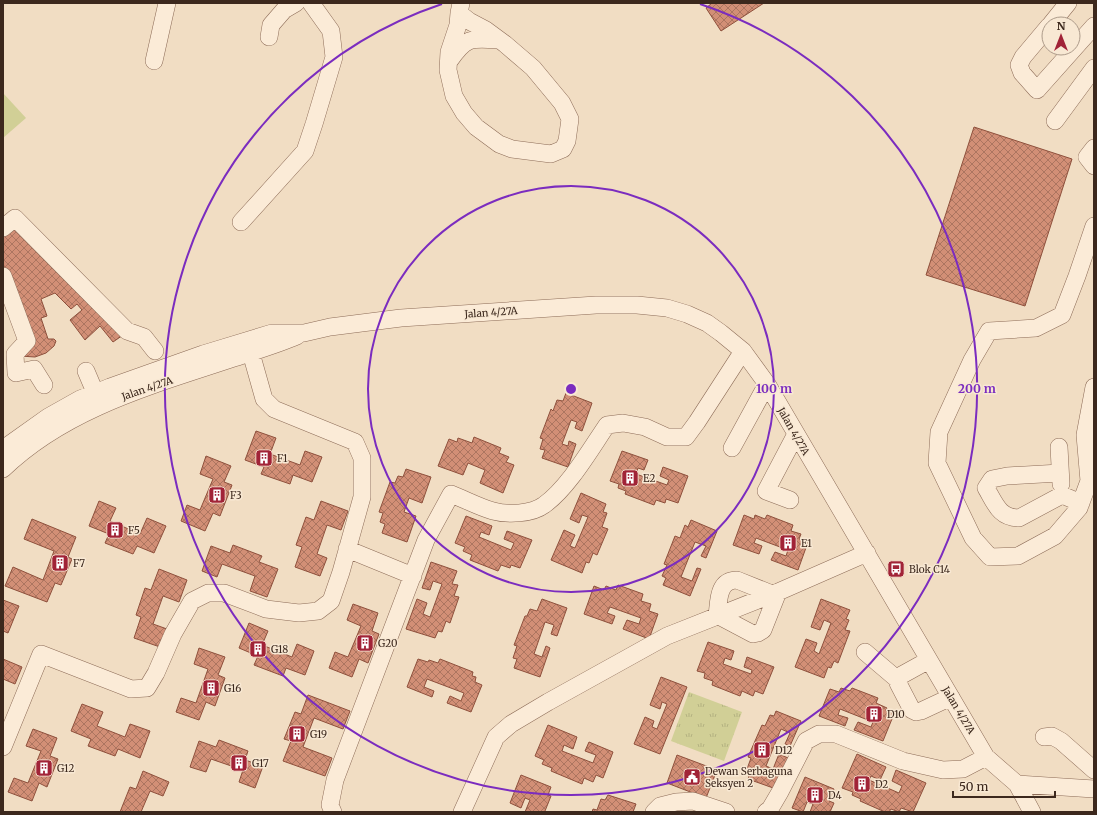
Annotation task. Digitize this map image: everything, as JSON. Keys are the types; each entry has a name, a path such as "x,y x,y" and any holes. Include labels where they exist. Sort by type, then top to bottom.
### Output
{"street":[{"path":"154,60 167,3"},
{"path":"269,37 272,25 284,10 296,3"},
{"path":"241,222 305,151 314,124 334,57 331,31 311,3"},
{"path":"1057,16 1068,3"},
{"path":"460,8 469,21 486,30 500,40 533,68 562,103 570,119 567,140 563,149 551,154 512,149 499,144 476,127 464,113 454,96 448,70 449,52 458,25 460,8"},
{"path":"1081,41 1094,26"},
{"path":"1041,36 1023,57 1019,65 1022,73 1037,90 1067,56"},
{"path":"448,62 455,52 473,38 500,40"},
{"path":"1055,120 1094,68"},
{"path":"1094,148 1087,157 1094,166"},
{"path":"3,228 15,218 127,331 144,337 155,351"},
{"path":"1094,226 1062,315 1036,328 989,331 972,360 939,432 937,463 973,538 990,557 1018,556 1055,536 1079,508 1089,481 1085,435 1094,387"},
{"path":"3,276 27,341 15,354 16,373 34,370 44,385"},
{"name":"Jalan 4/27A","path":"3,469 16,457 98,399 160,369 272,333 304,333 401,318 590,305 637,305 667,308 687,314 707,322 743,351 767,384 986,757 1017,784 1032,812"},
{"name":"Jalan 4/27A","path":"3,450 48,417 98,399 142,388 251,353 304,333"},
{"path":"332,812 330,805 335,780 426,540 451,494 494,511 523,514 543,506 560,489 581,463 607,425 623,423 645,427 667,437 686,437 743,351"},
{"path":"3,747 41,654 131,689 147,688 156,673 173,634 192,601 208,593 224,593 266,609 299,613 318,611 331,601 362,497 362,458 355,442 274,409 264,399 251,353"},
{"path":"86,371 98,399"},
{"path":"732,448 767,384"},
{"path":"790,500 766,491 796,434"},
{"path":"1059,446 1062,495"},
{"path":"1060,473 1007,476 992,479 986,488 1001,513 1010,518 1019,518 1062,495"},
{"path":"1062,495 1081,503"},
{"path":"347,549 413,576"},
{"path":"462,812 496,737 511,724 667,636 775,593 867,553"},
{"path":"718,616 720,590 725,584 732,580 737,580 775,593"},
{"path":"718,616 753,634 758,634 763,630 775,593"},
{"path":"865,652 898,680 898,683 912,710 916,712 952,697"},
{"path":"898,680 900,676 929,660"},
{"path":"766,812 770,809 780,792 806,741 819,734 836,734 903,761 943,770 964,769 986,757"},
{"path":"1044,737 1052,736 1061,741 1094,770"},
{"path":"1017,784 1094,789"},
{"path":"654,812 660,806 676,802 693,801 726,812"}],"green space":[{"path":"3,93 26,118 3,138"},
{"path":"689,692 742,712 724,761 671,741"}],"building":[{"path":"712,3 764,3 721,31 706,8"},
{"path":"974,127 1072,159 1025,306 926,275"},
{"path":"17,225 126,333 113,342 100,326 85,340 70,320 82,310 77,304 71,309 55,293 41,299 47,316 41,318 48,339 54,339 56,341 54,346 46,353 35,357 20,356 26,348 3,263 3,232"},
{"path":"566,393 592,403 582,431 575,428 577,422 571,420 562,444 568,446 569,441 576,444 568,467 542,458 545,450 540,449 543,439 540,438 551,409 553,411 557,400 563,401"},
{"name":"F1","path":"256,431 276,438 270,454 300,465 305,451 322,457 312,482 293,475 290,484 261,474 264,467 245,460"},
{"path":"474,437 501,448 499,453 509,457 506,462 514,465 503,493 480,483 485,470 468,463 463,475 438,466 449,439 457,442 458,438 472,443"},
{"name":"E2","path":"622,451 648,460 644,470 638,468 636,474 667,485 669,480 660,476 663,467 688,476 678,503 666,499 665,503 656,500 654,505 625,494 626,491 618,488 619,484 610,481"},
{"name":"F3","path":"206,456 231,466 224,482 232,485 220,516 213,513 205,531 181,521 187,505 200,510 213,479 200,474"},
{"path":"406,469 431,477 422,503 409,498 404,512 416,516 407,542 382,533 385,524 380,522 383,513 379,512 390,482 395,483 398,476 403,477"},
{"path":"581,493 606,504 603,512 607,513 602,527 608,529 597,555 593,553 589,563 586,562 582,573 551,560 564,530 575,535 570,546 575,548 588,517 582,515 579,523 570,519"},
{"name":"F5","path":"99,501 116,508 110,521 140,534 147,518 166,526 154,553 137,546 133,554 105,543 109,534 89,526"},
{"path":"321,501 348,511 341,530 327,525 317,554 327,558 320,576 295,567 302,547 296,545 306,517 314,520"},
{"name":"E1","path":"744,515 754,519 755,515 765,519 767,515 793,525 791,531 801,534 799,539 808,542 798,570 771,560 775,552 786,556 788,550 756,538 754,543 762,546 759,554 733,545"},
{"path":"466,516 492,526 489,535 481,532 479,537 511,550 514,543 504,539 507,531 532,540 520,568 511,565 510,568 501,565 498,571 470,560 472,555 463,551 465,547 455,543"},
{"name":"F7","path":"32,519 76,537 68,557 72,559 61,585 55,583 47,602 5,586 13,567 43,580 54,551 24,539"},
{"path":"691,520 717,531 706,558 701,556 706,546 695,542 681,577 692,581 697,568 701,569 690,596 663,585 666,578 662,576 667,565 664,564 675,536 680,538 685,525 688,527"},
{"path":"233,545 262,556 259,562 278,569 267,597 250,591 255,576 222,564 217,577 202,571 211,546 230,553"},
{"path":"431,562 457,571 452,584 458,585 454,596 459,597 450,623 446,621 442,632 438,631 435,638 406,629 417,599 427,603 423,614 430,617 442,584 433,581 430,590 422,588"},
{"path":"159,569 187,580 179,602 163,596 153,624 167,629 160,647 134,638 141,617 136,615 145,588 151,590"},
{"path":"618,585 643,594 641,601 651,604 649,611 658,614 649,639 623,629 627,620 639,624 641,618 610,607 607,613 615,616 612,624 584,614 594,586 604,590 606,586 616,590"},
{"path":"542,599 567,608 557,636 551,634 554,625 545,622 534,654 542,657 546,646 550,648 540,677 514,668 517,659 513,658 517,646 514,645 525,616 527,616 530,609 537,611"},
{"path":"821,599 850,610 846,619 849,620 845,630 850,631 838,663 834,661 831,668 828,667 824,678 795,667 806,639 817,643 814,651 819,654 831,623 824,620 820,630 811,627"},
{"path":"3,600 19,606 8,633 3,631"},
{"name":"G20","path":"353,604 378,613 372,631 379,634 368,663 359,659 352,677 329,668 335,652 348,657 361,626 347,620"},
{"name":"G18","path":"249,623 268,631 262,645 292,657 297,644 314,651 305,675 286,668 283,676 254,665 258,656 239,648"},
{"path":"708,642 734,651 731,660 725,658 723,664 751,674 752,670 744,667 747,657 774,667 763,694 755,691 753,696 742,691 740,696 712,685 713,681 704,678 705,673 697,671"},
{"name":"G16","path":"199,648 225,657 218,675 225,678 215,706 206,702 199,720 176,712 181,698 196,703 208,669 194,664"},
{"path":"3,659 22,667 15,684 3,679"},
{"path":"418,659 438,663 440,659 473,672 472,676 476,677 475,682 482,685 471,712 447,703 450,696 461,701 464,693 427,679 424,687 434,691 432,697 407,687"},
{"path":"661,677 687,687 660,754 634,744 645,717 654,721 652,727 657,729 667,704 662,702 660,709 650,705"},
{"name":"D10","path":"841,688 850,691 852,688 878,698 876,703 887,708 886,711 894,714 883,741 854,730 858,722 871,727 873,722 840,709 838,715 848,718 845,726 819,716 830,689 839,692"},
{"name":"G19","path":"308,695 350,711 343,729 314,718 303,747 332,758 325,776 283,761 291,741 284,739 295,712 301,714"},
{"path":"82,704 103,712 97,726 125,737 130,724 150,731 140,758 118,749 115,756 88,746 91,739 71,731"},
{"name":"D12","path":"776,711 801,721 790,746 785,744 790,733 781,729 766,766 773,769 779,754 788,758 776,789 748,779 751,770 747,769 751,758 748,757 762,725 765,726 770,715 774,716"},
{"path":"548,725 577,737 573,749 564,745 562,751 593,763 596,755 585,751 589,742 613,752 603,778 596,775 593,782 584,778 582,784 551,771 552,768 542,764 544,760 535,756"},
{"name":"G12","path":"33,729 57,738 50,756 58,759 47,787 39,783 32,801 8,792 14,778 28,783 41,751 26,746"},
{"name":"G17","path":"219,740 248,751 245,760 263,766 255,788 239,782 243,770 211,759 206,772 190,767 199,741 216,747"},
{"name":"D2","path":"857,754 886,767 880,780 871,776 869,780 899,793 902,786 892,781 896,770 926,783 913,812 901,808 899,812 891,809 889,812 885,812 860,801 861,799 852,795 853,792 842,788"},
{"name":"Dewan Serbaguna Seksyen 2","path":"677,755 717,770 706,798 667,783"},
{"path":"143,771 169,782 163,796 150,791 141,812 120,812 130,787 136,789"},
{"path":"521,775 551,787 548,795 551,796 545,811 546,812 525,812 530,800 525,798 521,808 510,803"},
{"name":"D4","path":"805,777 834,789 829,801 834,803 830,812 810,812 813,804 807,802 803,812 792,808"},
{"path":"608,795 636,804 633,812 592,812 593,809 597,810 601,799 605,800"}],"place":[{"name":"F1","path":"264,458"},
{"name":"E2","path":"630,478"},
{"name":"F3","path":"217,495"},
{"name":"F5","path":"115,530"},
{"name":"E1","path":"788,543"},
{"name":"F7","path":"60,563"},
{"name":"Blok C14","path":"896,569"},
{"name":"G20","path":"365,643"},
{"name":"G18","path":"258,649"},
{"name":"G16","path":"211,688"},
{"name":"D10","path":"874,714"},
{"name":"G19","path":"297,734"},
{"name":"D12","path":"762,750"},
{"name":"G17","path":"239,763"},
{"name":"G12","path":"44,768"},
{"name":"Dewan Serbaguna Seksyen 2","path":"692,777"},
{"name":"D2","path":"862,784"},
{"name":"D4","path":"815,795"}]}
